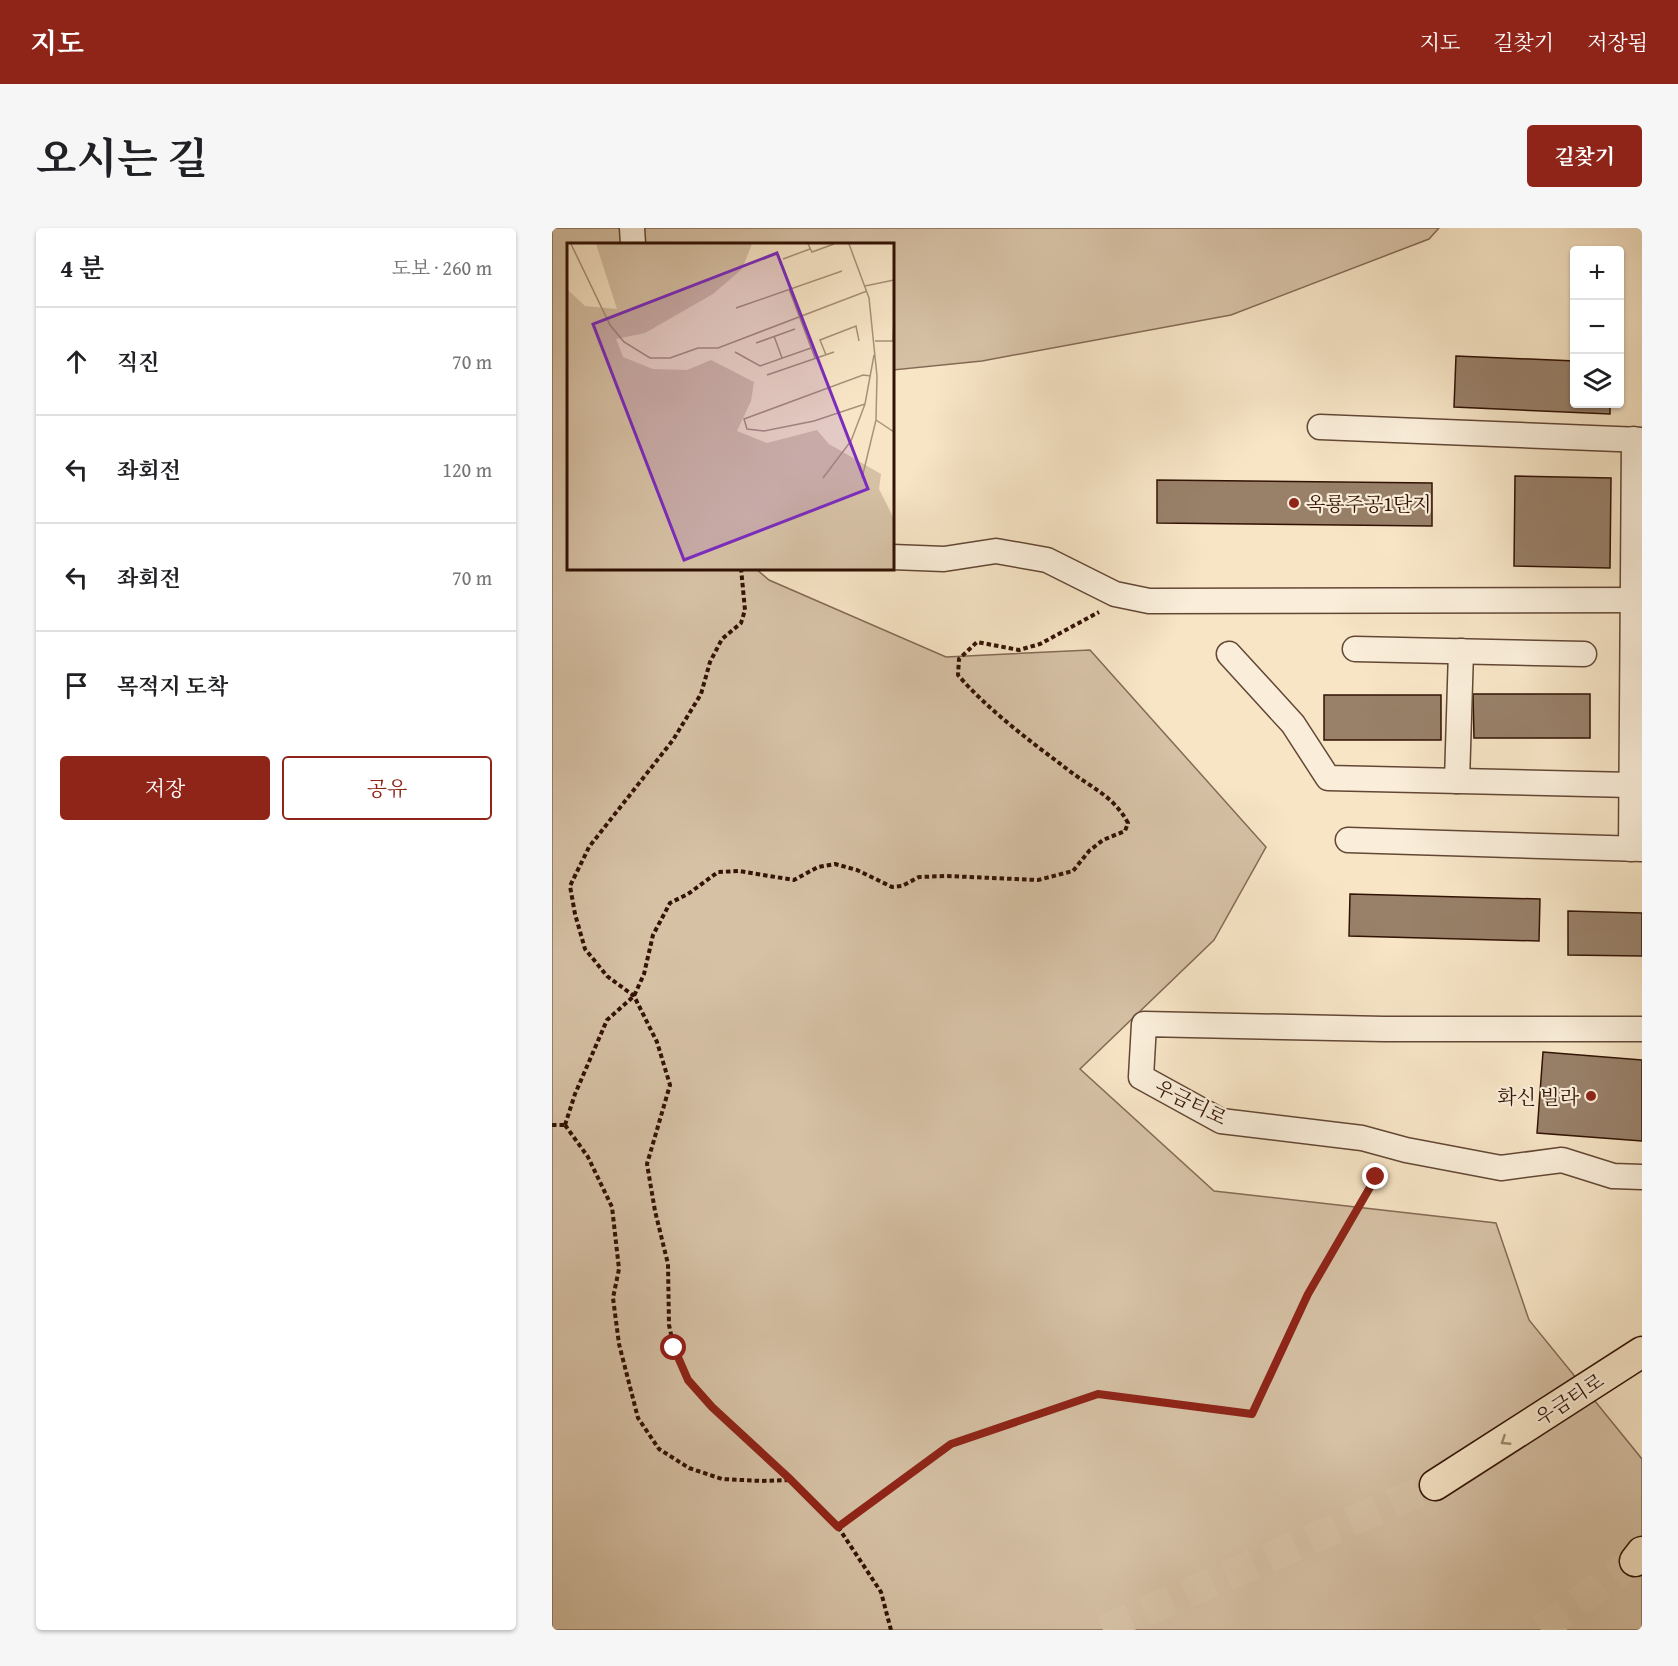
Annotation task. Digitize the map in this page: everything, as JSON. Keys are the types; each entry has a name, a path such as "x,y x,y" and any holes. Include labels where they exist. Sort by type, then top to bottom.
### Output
{"main road":[{"name":"우금티로","path":"1435,1485 1642,1352"}],"street":[{"path":"632,228 633,243"},
{"path":"1320,427 1638,440 1637,600 1631,785 1636,849 1348,840"},
{"path":"894,558 944,559 996,551 1047,560 1115,594 1149,601 1637,600"},
{"path":"1355,649 1584,654"},
{"path":"1457,781 1461,651"},
{"path":"1229,654 1293,724 1328,778 1631,785"},
{"name":"우금티로","path":"1642,1029 1384,1029 1144,1024 1141,1077 1221,1121 1362,1138 1406,1150 1501,1168 1562,1160 1613,1176 1642,1177"}],"path":[{"path":"741,570 745,610 741,623 722,639 710,662 701,694 673,740 589,847 570,886 585,949 607,976 634,996 657,1042 669,1085 647,1164 655,1211 668,1264 669,1325 674,1348 688,1380 712,1407 838,1527 881,1592 891,1630"},
{"path":"565,1125 575,1094 607,1020 634,996 644,974 653,935 670,903 688,894 718,872 739,871 794,880 818,867 835,864 857,870 892,887 902,886 919,877 1038,880 1073,871 1089,851 1103,840 1125,831 1128,824 1113,801 1069,771 990,707 973,693 958,675 959,659 976,642 1019,650 1040,644 1106,608 1115,594"},
{"path":"552,1125 565,1125"},
{"path":"565,1125 588,1157 612,1207 619,1269 613,1298 620,1344 638,1418 659,1449 688,1468 722,1479 791,1480"},
{"path":"838,1527 951,1444 1098,1394 1252,1414 1308,1294 1370,1187 1376,1177 1406,1150"}],"shaded area":[{"path":"552,228 1439,228 1429,239 1231,315 982,361 894,370 894,243 567,243 567,570 757,570 769,580 946,657 1090,650 1266,847 1214,940 1080,1069 1214,1191 1496,1223 1529,1320 1642,1459 1642,1630 552,1630"}],"building":[{"path":"1456,356 1570,361 1570,408 1610,408 1610,414 1454,407"},
{"path":"1515,476 1611,478 1610,568 1514,566"},
{"name":"옥룡주공1단지","path":"1157,480 1432,483 1432,526 1157,523"},
{"path":"1473,694 1590,694 1590,738 1474,738"},
{"path":"1324,695 1441,695 1441,740 1324,740"},
{"path":"1350,894 1540,899 1539,941 1349,936"},
{"path":"1568,911 1642,913 1642,956 1568,955"},
{"name":"화신 빌라","path":"1543,1052 1642,1060 1642,1141 1537,1133"}],"tunnel":[{"path":"1103,1630 1435,1485"},
{"path":"1541,1630 1635,1561"}],"place":[{"name":"옥룡주공1단지","path":"1294,503"},
{"name":"화신 빌라","path":"1591,1096"}],"route":[{"path":"674,1348 688,1380 712,1407 838,1527 951,1444 1098,1394 1252,1414 1308,1294 1376,1177"}]}
